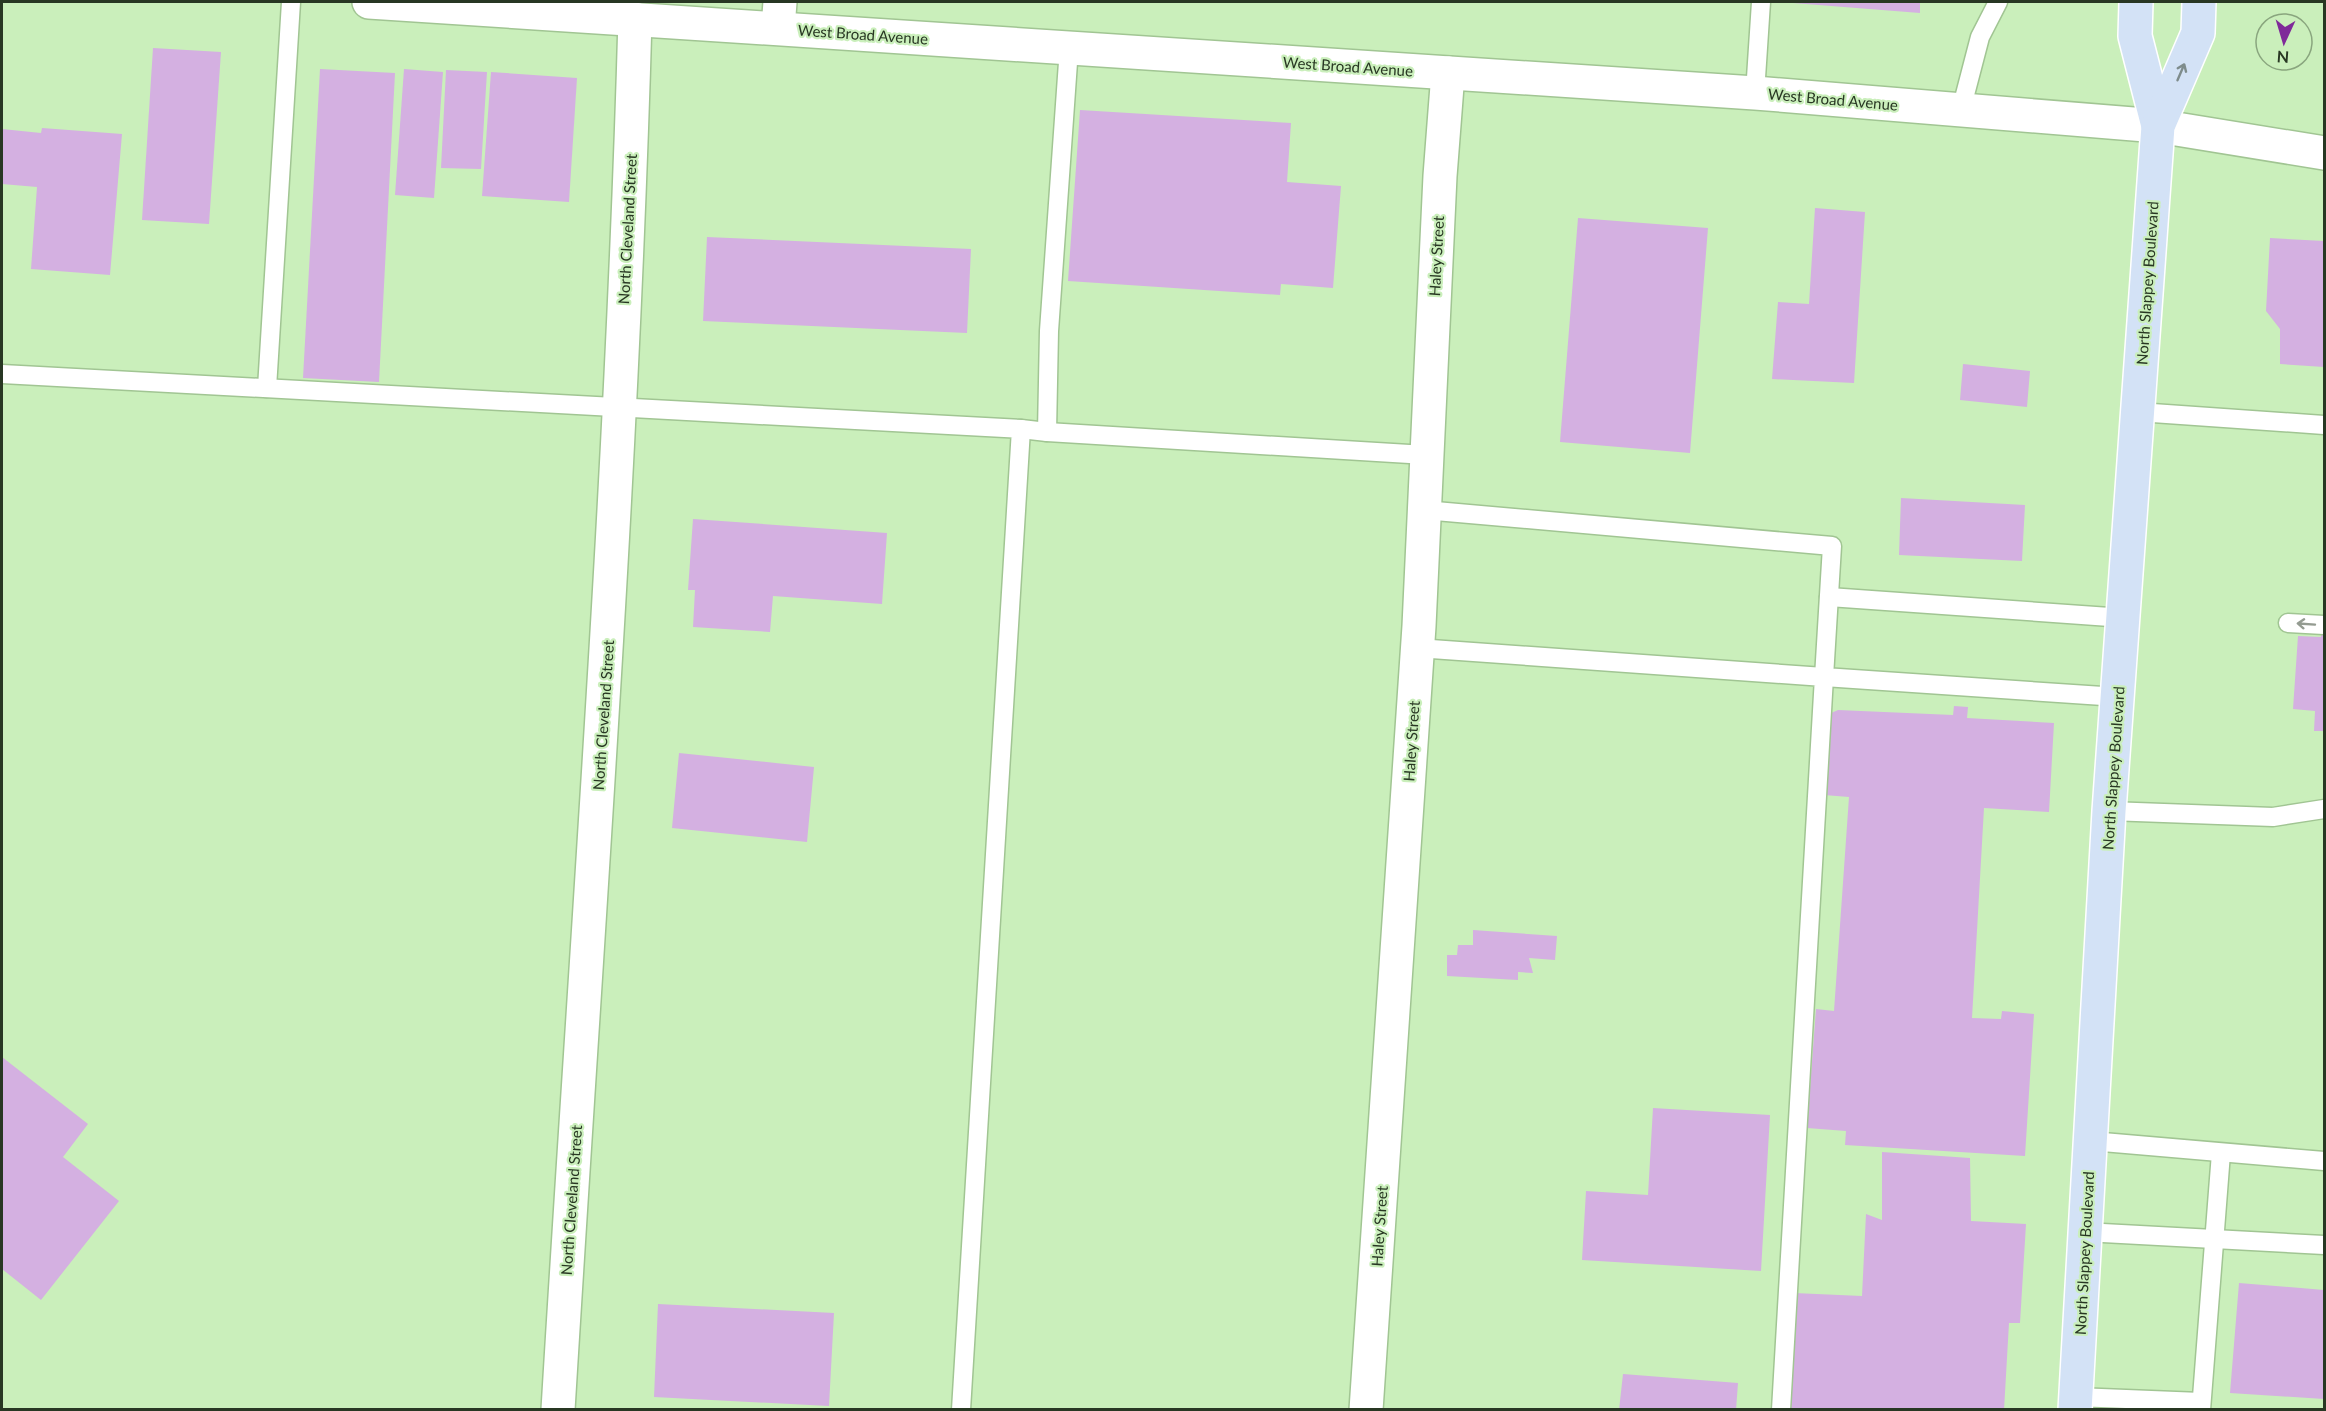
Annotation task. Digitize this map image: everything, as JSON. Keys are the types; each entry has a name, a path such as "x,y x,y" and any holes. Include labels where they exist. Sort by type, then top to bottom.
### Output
{"main road":[{"name":"North Slappey Boulevard","path":"2075,1403 2109,811 2158,126 2134,36 2136,2"},
{"name":"North Slappey Boulevard","path":"2158,126 2198,33 2199,2"}],"street":[{"name":"West Broad Avenue","path":"369,2 635,19 779,15 1069,48 1755,93 2158,126 2325,153"},
{"name":"North Cleveland Street","path":"558,1410 608,624 635,19"},
{"name":"Haley Street","path":"1366,1410 1417,648 1440,176 1448,73"}],"lane":[{"path":"267,388 291,2"},
{"path":"1755,93 1761,2"},
{"path":"1961,110 1980,37 1998,2"},
{"path":"1047,432 1049,331 1069,48"},
{"path":"2,374 1021,429 1426,454"},
{"path":"2138,412 2325,425"},
{"path":"961,1410 1021,429"},
{"path":"1424,510 1832,546 1781,1410"},
{"path":"1828,597 2124,618"},
{"path":"2288,623 2325,625"},
{"path":"1417,648 2118,697"},
{"path":"2109,811 2273,817 2325,809"},
{"path":"2091,1141 2325,1161"},
{"path":"2075,1403 2201,1406 2221,1152"},
{"path":"2084,1232 2325,1245"}],"building":[{"path":"1920,2 1920,13 1793,3"},
{"path":"153,48 221,52 209,224 142,220"},
{"path":"320,69 395,73 379,382 303,378"},
{"path":"404,69 443,72 434,198 395,195"},
{"path":"446,70 487,72 481,169 441,168"},
{"path":"491,72 577,78 569,202 482,196"},
{"path":"1080,110 1291,123 1287,182 1341,186 1333,288 1281,284 1280,295 1068,281"},
{"path":"42,128 122,134 110,275 31,269 37,187 2,184 2,129 41,133"},
{"path":"1815,208 1865,212 1854,383 1772,379 1778,302 1809,304"},
{"path":"1578,218 1708,228 1690,453 1560,442"},
{"path":"707,237 971,249 967,333 703,321"},
{"path":"2270,238 2324,241 2324,367 2280,364 2280,329 2266,311"},
{"path":"1963,364 2030,371 2027,407 1960,400"},
{"path":"1901,498 2025,505 2022,561 1899,555"},
{"path":"693,519 887,533 882,604 773,596 770,632 693,627 695,590 688,590"},
{"path":"2321,631 2324,631 2324,731 2314,731 2315,711 2293,709 2298,636 2321,637"},
{"path":"1954,706 1968,707 1967,718 2054,723 2049,812 1984,808 1972,1018 2001,1019 2002,1011 2034,1014 2025,1156 1845,1145 1846,1131 1807,1128 1816,1009 1834,1011 1849,797 1824,795 1829,714 1838,710 1953,715"},
{"path":"679,753 814,767 807,842 672,828"},
{"path":"1473,930 1557,936 1555,960 1529,958 1533,973 1518,972 1518,980 1447,976 1447,955 1457,955 1458,945 1473,945"},
{"path":"2,1057 88,1124 63,1157 119,1201 41,1300 2,1269"},
{"path":"1653,1108 1770,1115 1761,1271 1582,1260 1586,1191 1648,1195"},
{"path":"1882,1152 1970,1158 1971,1221 2026,1224 2020,1323 2009,1323 2004,1410 1787,1410 1794,1293 1862,1296 1866,1214 1882,1220"},
{"path":"2239,1283 2324,1290 2324,1399 2230,1393"},
{"path":"658,1304 834,1313 829,1406 654,1397"},
{"path":"1623,1374 1738,1383 1736,1410 1619,1410"}]}
